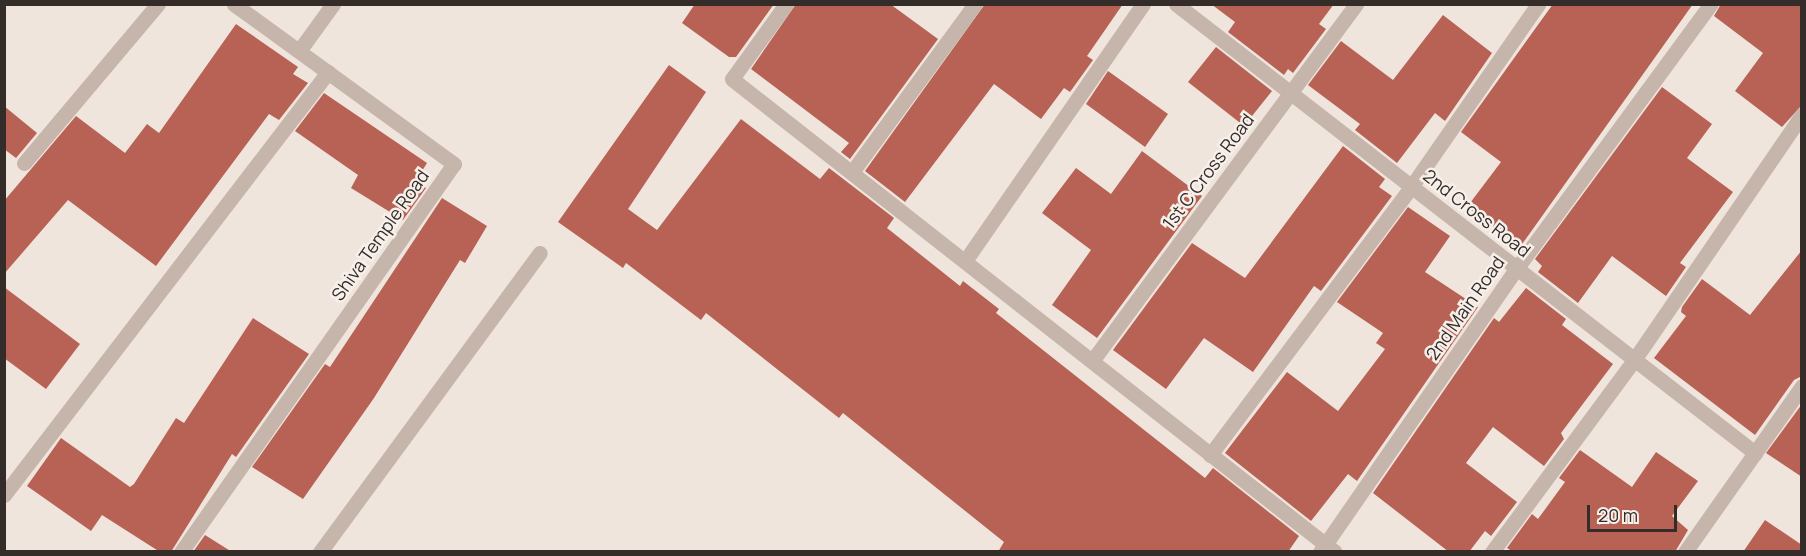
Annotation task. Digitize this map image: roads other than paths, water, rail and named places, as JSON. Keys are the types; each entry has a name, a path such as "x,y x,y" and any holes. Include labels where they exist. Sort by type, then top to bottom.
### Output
{"street":[{"path":"24,163 158,4"},
{"name":"Shiva Temple Road","path":"181,552 454,164 234,4"},
{"path":"298,51 333,4"},
{"path":"786,4 732,79 1092,361 1326,549"},
{"path":"852,172 975,4"},
{"path":"965,261 1143,4"},
{"name":"2nd Cross Road","path":"1176,4 1755,453"},
{"name":"1st C Cross Road","path":"1092,361 1356,4"},
{"path":"1210,456 1411,187 1538,4"},
{"name":"2nd Main Road","path":"1326,549 1516,268 1712,4"},
{"path":"4,495 328,72"},
{"path":"1491,552 1634,360 1802,115"},
{"path":"320,552 540,253"},
{"path":"1685,552 1802,386"}]}
